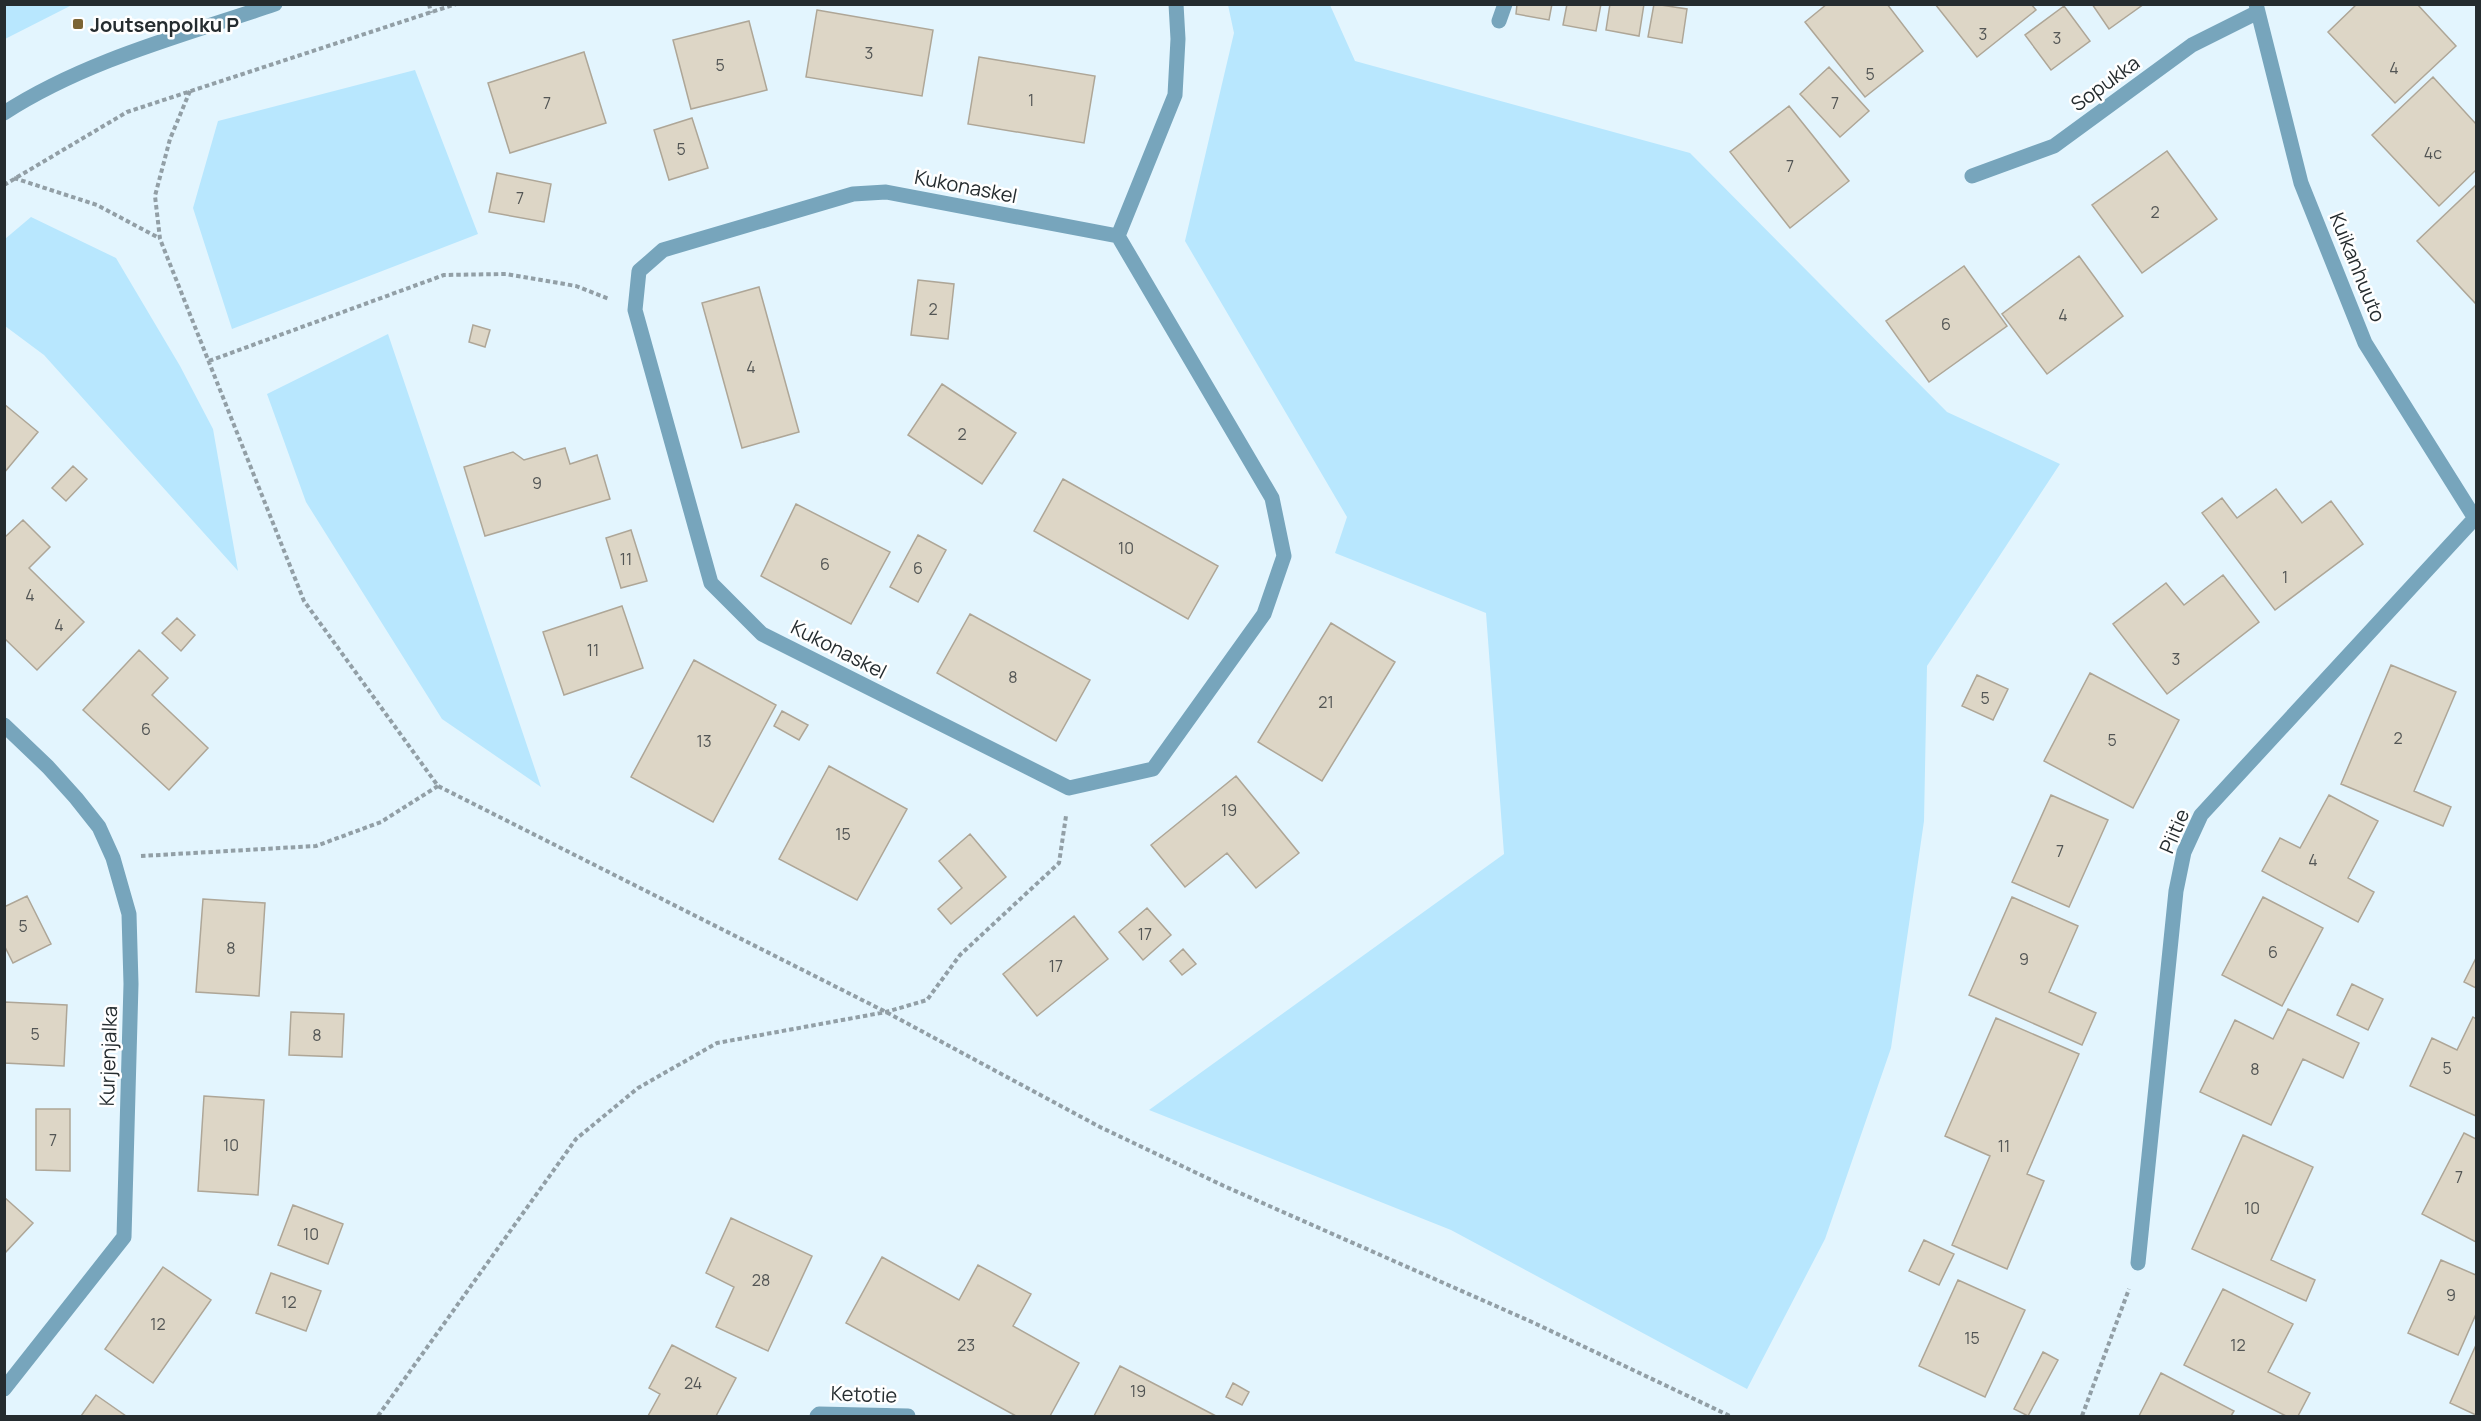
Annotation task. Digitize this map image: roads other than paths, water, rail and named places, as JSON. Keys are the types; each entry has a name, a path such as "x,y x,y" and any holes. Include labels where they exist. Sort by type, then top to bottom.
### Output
{"street":[{"path":"4,113 69,77 124,55 275,4"},
{"path":"1118,236 1174,95 1178,39 1176,4"},
{"path":"1499,21 1505,4"},
{"name":"Sopukka","path":"1972,176 2054,146 2192,45 2257,8"},
{"name":"Kuikanhuuto","path":"2257,8 2301,183 2365,343 2476,519"},
{"name":"Kukonaskel","path":"886,192 1118,236 1272,498 1284,556 1264,614 1153,769 1069,788 762,634 711,583 635,310 639,272 663,250 853,194 886,192"},
{"name":"Piitie","path":"2138,1263 2176,891 2184,852 2201,815 2476,519"},
{"name":"Kurjenjalka","path":"4,725 76,798 99,827 113,858 129,914 131,984 124,1238 4,1389"},
{"name":"Ketotie","path":"818,1415 908,1416"}],"place":[{"name":"Joutsenpolku P","path":"78,24"}]}
